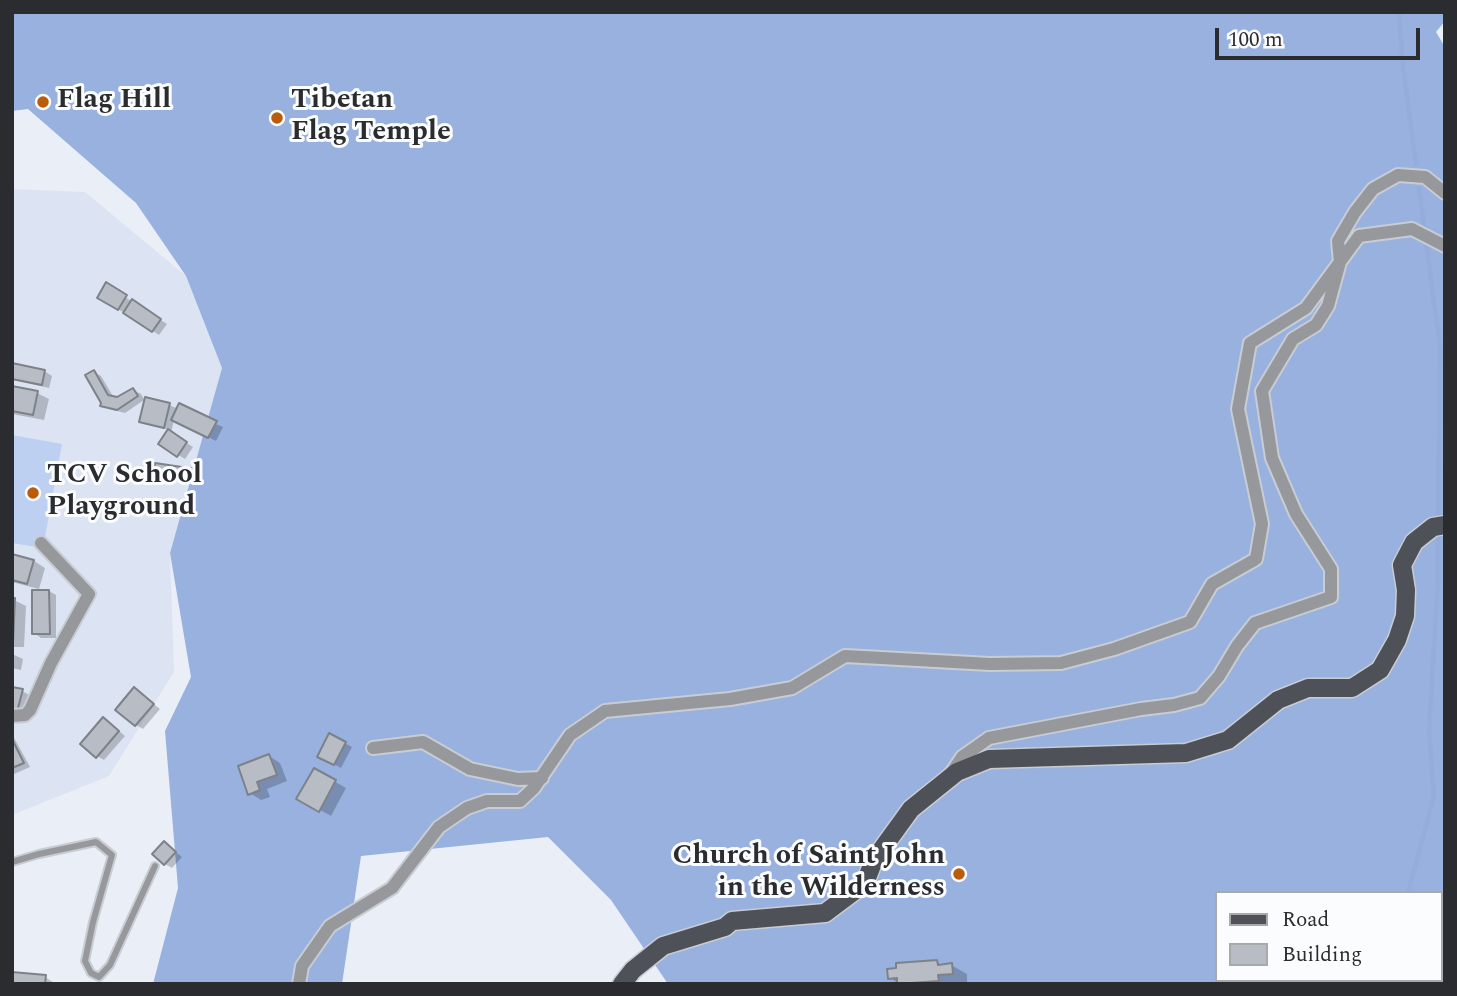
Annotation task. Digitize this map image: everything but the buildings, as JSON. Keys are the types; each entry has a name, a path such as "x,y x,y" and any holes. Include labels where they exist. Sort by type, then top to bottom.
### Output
{"main road":[{"path":"622,984 633,970 663,946 725,927 732,921 825,913 865,883 874,860 911,809 957,772 989,759 1186,753 1228,740 1278,700 1308,688 1352,688 1380,670 1397,640 1405,616 1406,590 1402,565 1414,542 1439,526"}],"street":[{"path":"941,787 962,757 989,738 1200,698 1219,676 1255,623 1331,597 1332,569 1296,514 1272,458 1262,391 1293,340 1316,325 1328,306 1339,262 1338,241 1373,189 1398,175 1425,177 1445,193"},
{"path":"299,984 302,966 330,926 392,888 439,827 467,808 487,801 520,801 542,778 570,735 605,711 730,699 792,688 845,656 990,664 1061,663 1114,649 1190,622 1212,584 1256,559 1262,524 1238,409 1250,343 1306,308 1359,236 1412,229 1440,244"},
{"path":"12,716 24,715 30,710 51,663 89,594 41,543"},
{"path":"373,748 423,742 470,769 518,779 542,778"}],"lane":[{"path":"12,862 96,842 112,855 85,961 91,973 101,980 155,866"}],"shaded area":[{"path":"12,12 1445,12 1445,21 1436,32 1445,47 1445,984 668,984 611,900 548,837 361,856 342,984 153,984 178,888 165,731 191,677 170,553 222,368 186,276 136,203 28,109 12,111"},
{"path":"12,189 85,192 186,276 222,368 170,553 174,672 109,776 12,815"},
{"name":"TCV School Playground","path":"12,435 62,444 43,548 12,543"}],"waterway":[{"path":"1399,12 1403,67 1416,164"},
{"path":"1419,188 1440,347 1438,522"},
{"path":"1409,891 1434,796 1429,731 1438,580 1438,531"}],"place":[{"name":"Flag Hill","path":"43,102"},
{"name":"Tibetan Flag Temple","path":"277,118"},
{"name":"TCV School Playground","path":"33,493"},
{"name":"Church of Saint John in the Wilderness","path":"959,874"}]}
